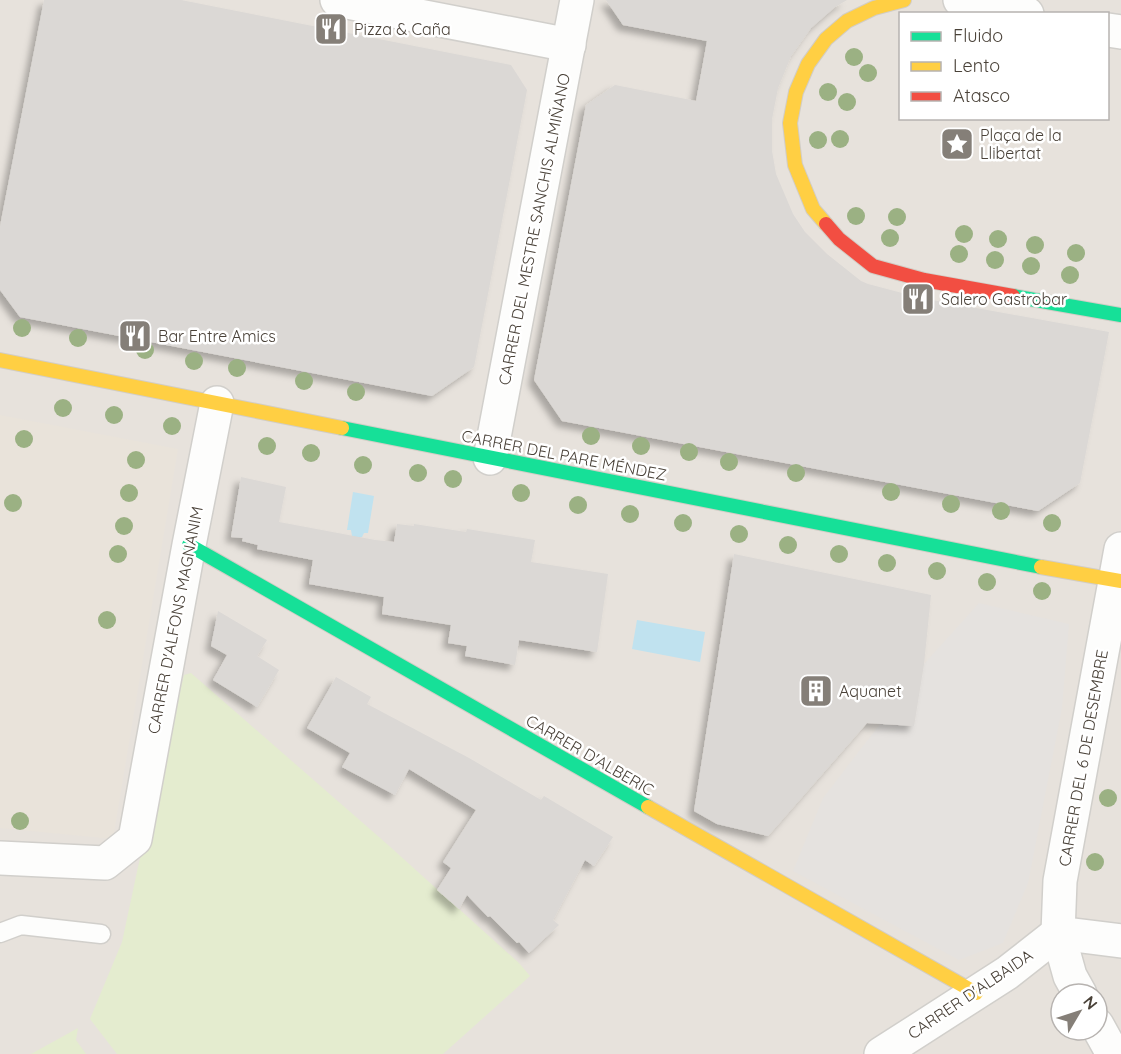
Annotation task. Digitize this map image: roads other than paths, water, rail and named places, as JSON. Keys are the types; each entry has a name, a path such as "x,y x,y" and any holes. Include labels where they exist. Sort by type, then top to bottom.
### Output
{"street":[{"path":"337,0 569,45"},
{"name":"CARRER DEL MESTRE SANCHIS ALMIÑANO","path":"490,458 577,0"},
{"path":"904,0 874,8 847,21 826,39 808,64 796,92 790,123 795,165 813,209 839,239 873,266 924,280 1121,315"},
{"path":"960,0 1017,12"},
{"name":"CARRER DEL PARE MÉNDEZ","path":"0,360 1057,570 1119,570"},
{"name":"CARRER D'ALFONS MAGNANIM","path":"0,858 105,863 135,838 217,403"},
{"name":"CARRER D'ALBERIC","path":"189,545 976,993"},
{"name":"CARRER DEL 6 DE DESEMBRE","path":"1073,982 1058,933 1060,881 1119,570"},
{"path":"1058,933 1121,941"},
{"name":"CARRER D'ALBAIDA","path":"881,1054 1007,974 1058,933"}],"lane":[{"path":"0,917 21,925 101,934"},
{"path":"0,933 21,925"}],"water":[{"path":"353,492 374,496 368,533 356,538 352,536 351,530 347,530"},
{"path":"637,620 705,632 700,662 632,649"}],"place":[{"name":"Pizza & Caña","path":"331,29"},
{"name":"Plaça de la Llibertat","path":"957,144"},
{"name":"Salero Gastrobar","path":"918,299"},
{"name":"Bar Entre Amics","path":"135,336"},
{"name":"Aquanet","path":"816,691"}]}
